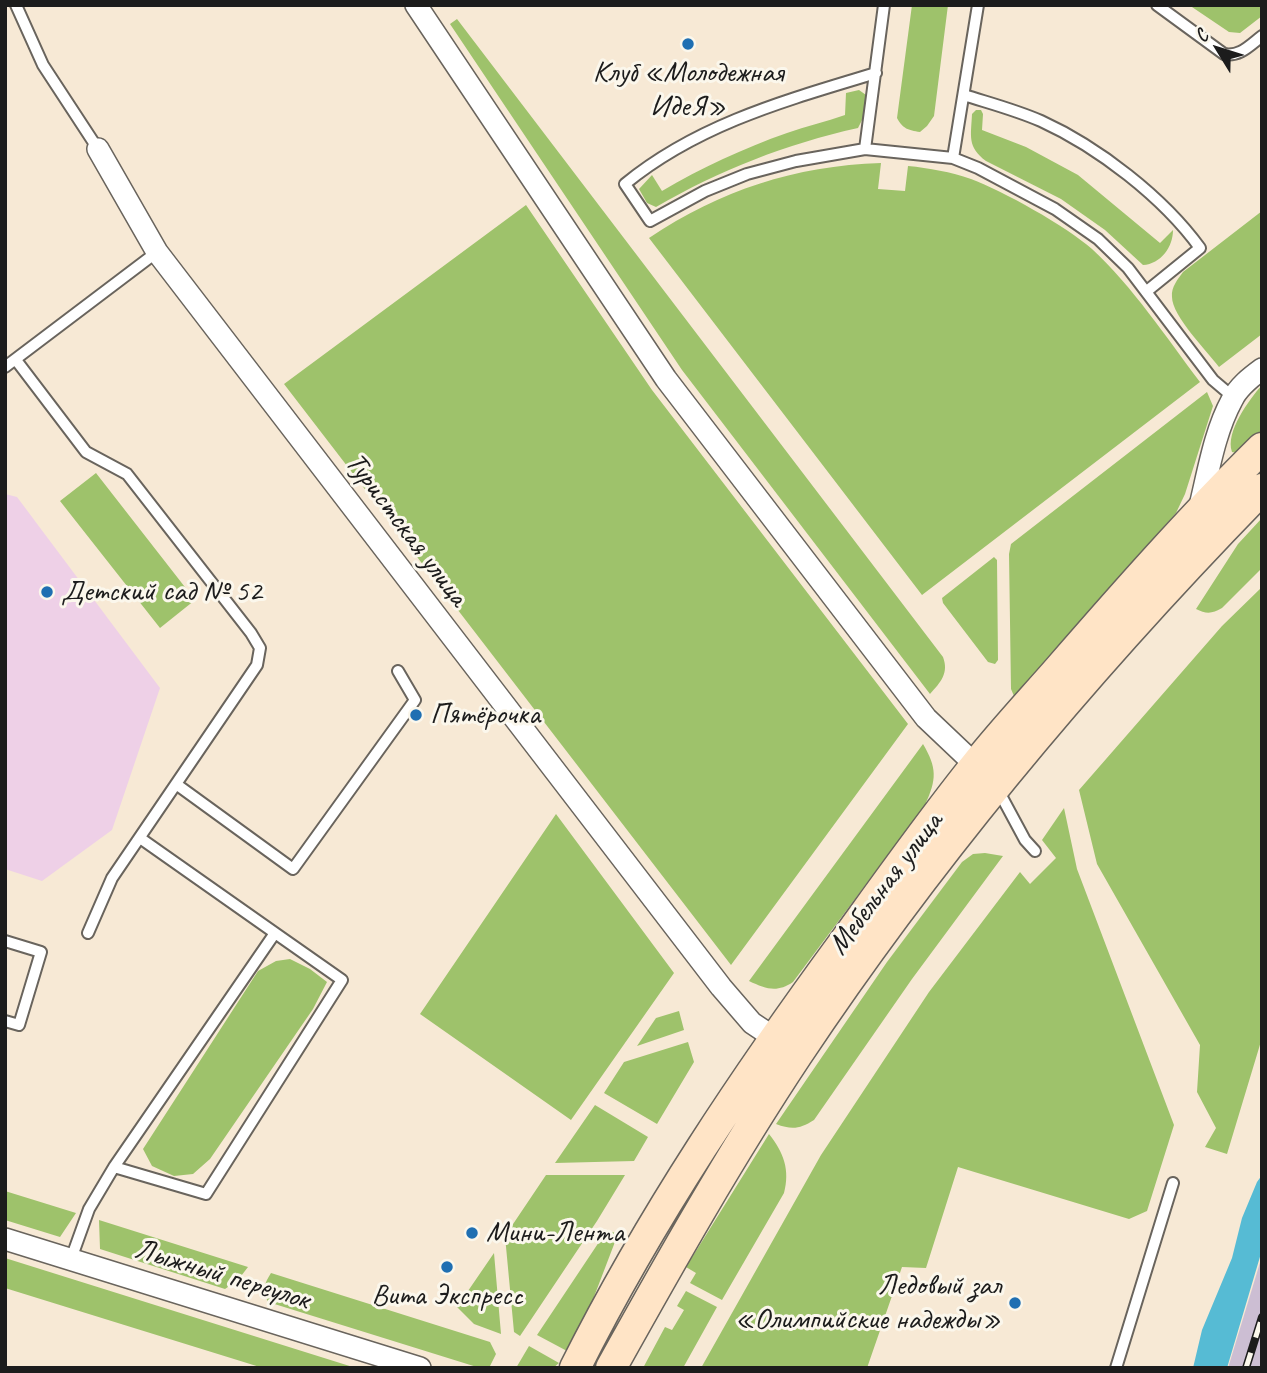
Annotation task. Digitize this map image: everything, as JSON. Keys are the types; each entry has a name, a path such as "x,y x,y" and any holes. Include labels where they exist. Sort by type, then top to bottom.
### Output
{"street":[{"path":"416,5 666,379 926,718 986,775"},
{"name":"Туристская улица","path":"98,149 157,251 720,987 752,1023 798,1054"},
{"path":"1198,513 1224,418 1233,397 1262,369"},
{"name":"Мебельная улица","path":"575,1368 658,1219 774,1037 986,775 1125,593 1262,448"},
{"name":"Мебельная улица","path":"611,1368 686,1234 798,1054 916,889 986,775 1033,739 1146,611 1262,489"},
{"name":"Лыжный переулок","path":"5,1239 420,1368"}],"lane":[{"name":"Туристская улица","path":"16,5 43,65 98,149"},
{"path":"865,149 884,5"},
{"path":"953,158 978,5"},
{"path":"1157,5 1224,54 1240,53 1262,36"},
{"path":"876,73 719,125 648,165 625,184 650,221 705,191 747,174 796,160 865,149 953,158 978,168 1055,209 1098,239 1147,291 1213,380 1233,397"},
{"path":"964,95 1041,121 1096,152 1182,223 1200,248 1147,291"},
{"path":"5,366 157,251"},
{"path":"16,360 86,452 127,474 251,633 260,649 257,665 113,878 88,933"},
{"path":"176,784 293,869 415,700 398,671"},
{"path":"986,775 1025,840 1035,851"},
{"path":"114,1167 206,1194 342,980 140,838"},
{"path":"71,1259 89,1209 114,1167 275,933"},
{"path":"5,941 41,952 19,1026 5,1021"},
{"path":"1116,1368 1173,1183"}],"shaded area":[{"name":"Детский сад № 52","path":"5,494 17,497 160,688 112,830 42,881 5,869"},
{"path":"1262,1256 1262,1368 1228,1368"}],"green space":[{"path":"912,5 948,5 934,116 920,132 901,125 897,118"},
{"path":"1189,5 1262,5 1262,16 1240,33 1229,32"},
{"path":"457,19 943,657 943,677 930,694 682,370 450,24"},
{"path":"859,90 866,95 863,118 858,128 779,150 704,181 656,207 647,203 639,189 652,175 662,191 707,166 755,145 845,115 846,93"},
{"path":"981,110 983,114 982,130 1026,147 1078,175 1160,243 1173,230 1165,254 1155,262 1143,265 1105,230 1061,199 986,161 973,146 972,114"},
{"path":"881,163 878,189 905,191 908,166 948,172 1000,192 1067,230 1092,249 1121,279 1200,382 922,595 649,238 703,206 759,184 818,169"},
{"path":"526,205 652,390 908,724 731,965 284,384"},
{"path":"1262,211 1262,334 1219,367 1178,314 1172,297 1173,290 1183,272"},
{"path":"1262,385 1262,430 1237,453 1232,452 1235,426"},
{"path":"1207,392 1213,406 1185,494 1176,513 1014,696 1011,689 1011,544"},
{"path":"96,473 195,600 160,628 60,501"},
{"path":"1262,518 1262,568 1222,608 1209,613 1196,609 1238,544"},
{"path":"994,557 997,560 998,660 995,664 988,662 943,603 942,598"},
{"path":"1262,587 1262,1038 1227,1154 1205,1147 1216,1128 1197,1092 1200,1045 1097,864 1079,790 1222,626"},
{"path":"923,744 934,774 925,805 793,982 782,988 771,989 749,981"},
{"path":"1064,808 1077,869 1174,1125 1147,1211 1129,1219 958,1167 926,1268 902,1267 867,1368 701,1368 821,1155 929,992 1020,872 1030,884 1056,858 1042,840"},
{"path":"556,814 674,973 571,1120 420,1014"},
{"path":"973,854 1003,856 912,979 814,1120 796,1128 776,1124 887,962 962,862"},
{"path":"290,959 327,982 313,1009 210,1159 193,1174 174,1176 152,1166 143,1149 258,971 276,961"},
{"path":"679,1011 684,1030 637,1046 656,1018"},
{"path":"688,1042 694,1062 657,1124 604,1093 624,1062"},
{"path":"595,1105 648,1137 634,1161 555,1163"},
{"path":"769,1134 779,1148 784,1162 784,1193 722,1300 690,1283 696,1273 686,1267"},
{"path":"546,1175 625,1175 520,1336 514,1332 505,1236"},
{"path":"5,1191 76,1213 60,1237 5,1220"},
{"path":"99,1220 248,1267 238,1280 225,1289 100,1249"},
{"path":"607,1230 618,1234 592,1302 567,1351 537,1335"},
{"path":"494,1253 501,1334 474,1324 457,1307"},
{"path":"5,1258 356,1368 263,1368 5,1288"},
{"path":"271,1273 490,1342 496,1354 489,1368 480,1368 268,1302 265,1287"},
{"path":"686,1291 717,1307 683,1368 643,1368 665,1327 672,1330 684,1310 677,1306"},
{"path":"529,1346 559,1363 553,1368 516,1368"}],"water":[{"path":"1262,1175 1262,1250 1227,1368 1193,1368 1202,1330 1232,1258 1242,1218"}],"railway":[{"path":"1246,1368 1262,1317"}],"place":[{"name":"Клуб «Молодежная ИдеЯ»","path":"688,44"},
{"name":"Детский сад № 52","path":"47,592"},
{"name":"Пятёрочка","path":"416,715"},
{"name":"Мини-Лента","path":"472,1233"},
{"name":"Вита Экспресс","path":"447,1267"},
{"name":"Ледовый зал «Олимпийские надежды»","path":"1015,1303"}]}
